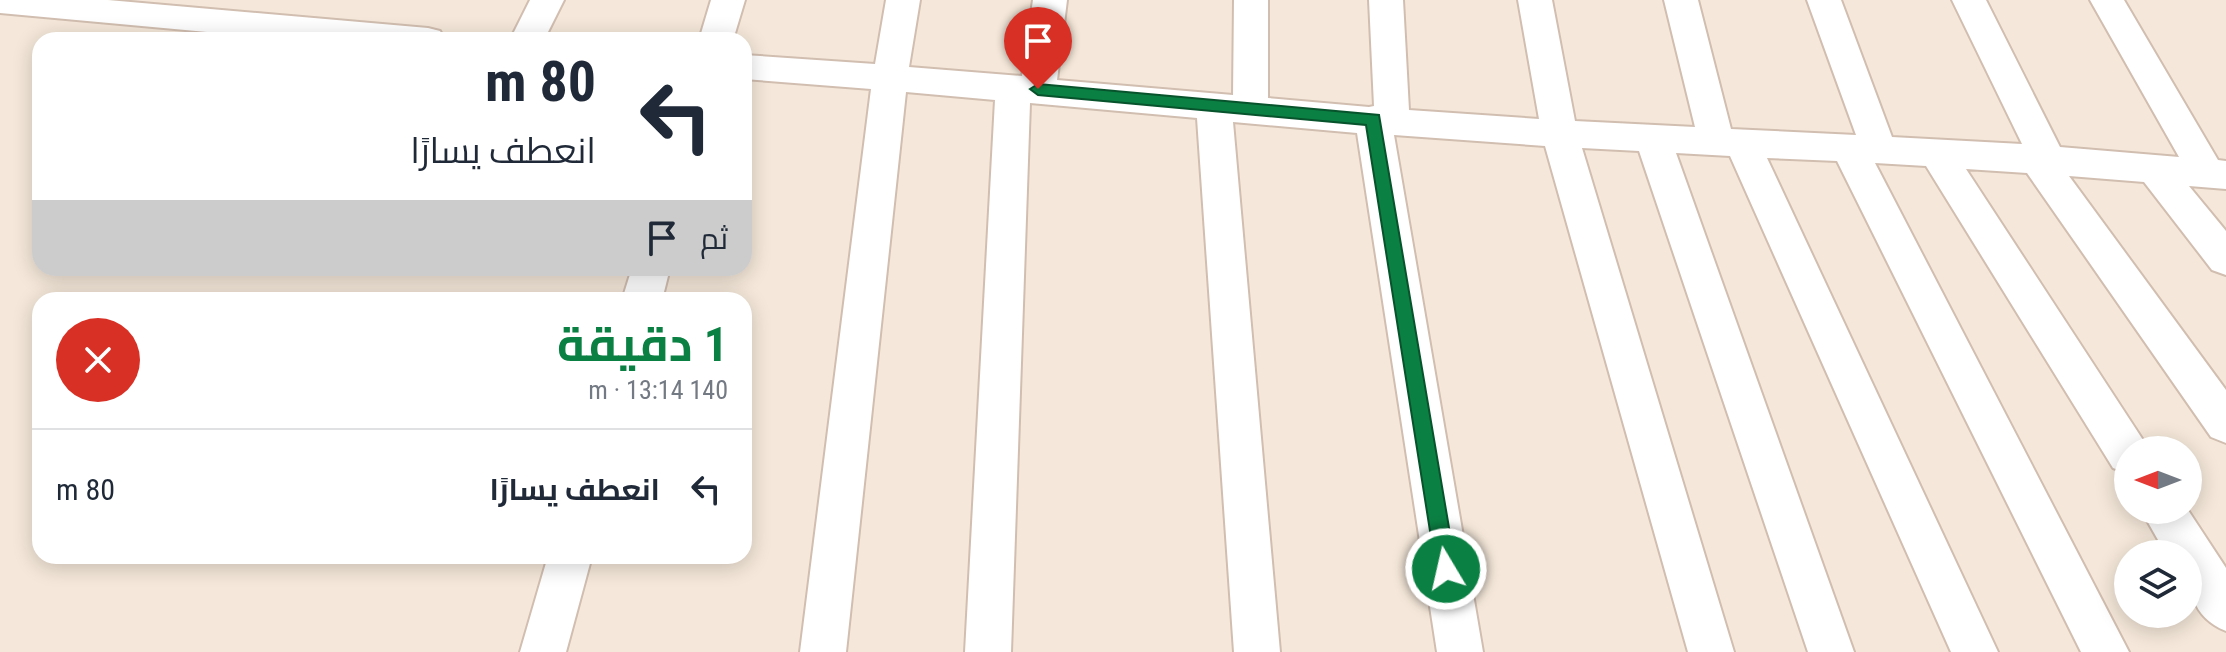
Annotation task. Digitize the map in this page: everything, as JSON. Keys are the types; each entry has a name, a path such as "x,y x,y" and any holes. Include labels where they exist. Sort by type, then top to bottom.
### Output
{"street":[{"path":"531,32 547,0"},
{"path":"718,32 728,0"},
{"path":"823,652 890,76 903,0"},
{"path":"988,652 1026,88 1050,0"},
{"path":"1251,0 1232,107 1257,652"},
{"path":"1386,0 1383,120 1460,652"},
{"path":"1535,0 1559,131 1711,652"},
{"path":"1681,0 1729,141 1975,652"},
{"path":"1824,0 1864,148 2106,652"},
{"path":"1969,0 2042,160 2226,424"},
{"path":"2107,0 2216,174"},
{"path":"0,2 223,10 373,32"},
{"path":"752,67 890,76 1383,120 1864,148 2216,174"},
{"path":"1652,136 1831,652"},
{"path":"1937,153 2117,436"},
{"path":"2154,168 2226,259"},
{"path":"2172,524 2226,609"},
{"path":"543,652 568,564"}],"shaded area":[{"path":"0,0 2226,0 2226,652 0,652"}],"route":[{"path":"1038,89 1373,119 1446,569"}]}
